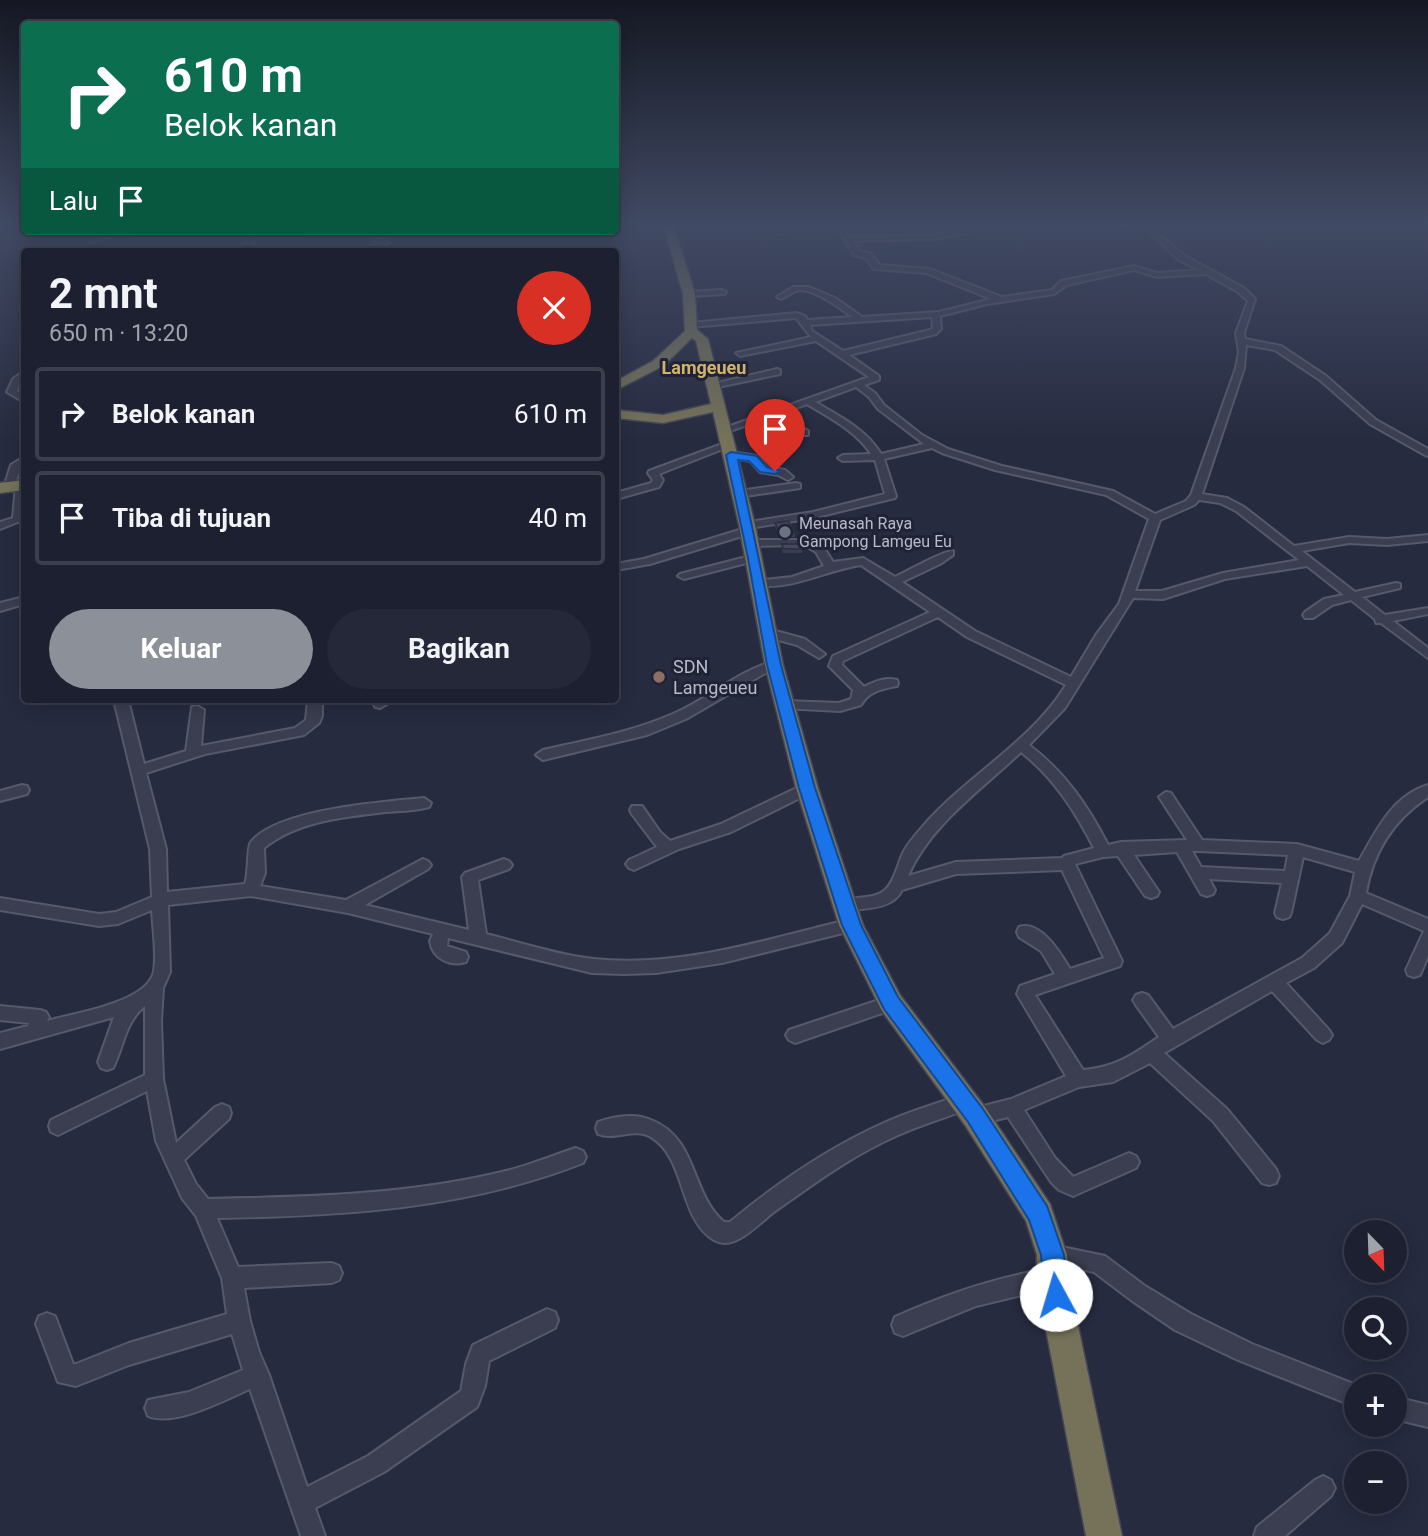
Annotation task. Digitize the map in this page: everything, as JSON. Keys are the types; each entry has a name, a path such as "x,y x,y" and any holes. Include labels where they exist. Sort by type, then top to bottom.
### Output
{"highway":[{"path":"619,384 654,367 683,344 691,328 689,296"},
{"path":"691,328 702,339 750,539 774,665 807,788 848,915 891,1003 970,1109 1039,1214 1052,1266 1104,1536"},
{"path":"619,414 723,425"}],"street":[{"path":"818,296 860,319"},
{"path":"991,296 1002,300"},
{"path":"804,323 936,314 1030,296"},
{"path":"0,904 100,920 118,918 220,890 251,890 348,907 442,933 478,937 592,966 626,970 688,961 848,915 888,897 898,886 911,852 931,827 1021,745 1060,705 1075,684 1129,594 1154,518 1190,503 1196,496 1240,368 1243,352 1240,341 1252,301 1247,296"},
{"path":"811,304 835,303"},
{"path":"843,354 933,332 937,329 936,314"},
{"path":"691,328 794,315 802,318 809,332 876,378 773,415 723,425"},
{"path":"740,353 818,338"},
{"path":"1240,341 1278,348 1323,378 1373,422 1428,453"},
{"path":"619,495 654,485 658,480 653,473 723,425 777,372"},
{"path":"21,377 16,381 12,392 21,397"},
{"path":"857,383 872,395 881,407 932,445 965,459 1109,493 1154,518"},
{"path":"684,576 750,539 813,514 890,497 889,479 881,457 841,420 809,401"},
{"path":"773,415 805,433"},
{"path":"723,425 764,470 781,472 788,477"},
{"path":"843,458 881,457 932,445"},
{"path":"0,526 18,520 14,486 16,465 21,462"},
{"path":"739,494 796,486"},
{"path":"1196,496 1228,502 1294,549 1380,620 1425,648"},
{"path":"619,567 750,539 806,542 820,550 829,565 835,566"},
{"path":"1294,549 1349,540 1421,540"},
{"path":"894,582 949,553"},
{"path":"759,583 793,580 835,566 863,561 971,634 1075,684"},
{"path":"1129,594 1163,595 1223,576 1310,562"},
{"path":"1309,615 1328,602 1396,586"},
{"path":"0,607 21,602"},
{"path":"1380,620 1424,611"},
{"path":"860,695 859,689 835,666 837,659 938,613"},
{"path":"768,633 801,642 819,654"},
{"path":"543,755 642,732 681,716 774,665"},
{"path":"786,705 841,707 856,702 860,695 878,685 892,683"},
{"path":"122,703 158,849 162,972 155,988 152,1021 154,1079 165,1141 189,1191 203,1209 232,1278 239,1321 313,1536"},
{"path":"140,770 193,754 299,732 312,723 315,703"},
{"path":"193,754 197,710"},
{"path":"1021,745 1046,765 1072,793 1103,851"},
{"path":"634,864 668,848 726,828 807,788"},
{"path":"605,1128 642,1125 660,1132 674,1148 690,1182 695,1201 709,1226 721,1233 734,1231 766,1205 833,1159 891,1129 970,1109 1012,1107 1078,1079 1107,1076 1308,963 1336,938 1358,895 1363,868 1388,823 1402,806 1428,789"},
{"path":"0,796 22,790"},
{"path":"1166,797 1198,845"},
{"path":"251,890 257,873 256,846 274,832 333,814 424,803"},
{"path":"637,810 662,845 668,848"},
{"path":"898,886 956,868 1067,864 1069,860 1121,848 1198,845 1297,850 1363,868"},
{"path":"1181,846 1207,890"},
{"path":"1121,848 1151,892"},
{"path":"1283,913 1297,850"},
{"path":"1067,864 1114,961 1043,983 1025,994 1078,1079"},
{"path":"348,907 423,865"},
{"path":"478,937 470,877 504,865"},
{"path":"1197,873 1291,877"},
{"path":"1358,895 1428,926"},
{"path":"1025,932 1047,946 1066,976"},
{"path":"442,933 439,949 446,954 460,957"},
{"path":"1414,970 1428,936"},
{"path":"1275,983 1322,1035"},
{"path":"107,1062 119,1024 135,1004 155,988"},
{"path":"1142,1000 1170,1039"},
{"path":"795,1035 891,1003"},
{"path":"0,1041 135,1004"},
{"path":"0,1013 40,1017 34,1032"},
{"path":"1151,1053 1220,1115 1269,1176"},
{"path":"58,1126 154,1079"},
{"path":"1012,1107 1058,1177 1068,1186 1073,1187 1129,1162"},
{"path":"173,1158 222,1112"},
{"path":"203,1209 311,1207 395,1200 510,1179 576,1157"},
{"path":"903,1325 930,1311 1022,1283 1052,1266 1098,1263 1183,1322 1246,1352 1344,1391"},
{"path":"232,1278 332,1273"},
{"path":"302,1502 376,1464 469,1399 477,1385 476,1361 481,1353 547,1320"},
{"path":"47,1324 66,1374 76,1376 129,1353 239,1321"},
{"path":"156,1408 188,1403 258,1375"},
{"path":"1407,1411 1428,1416"},
{"path":"1266,1536 1323,1488"}],"building":[{"path":"788,521 795,533 780,533 775,523"},
{"path":"782,544 800,544 803,549 783,549"}],"place":[{"name":"Meunasah Raya Gampong Lamgeu Eu","path":"785,532"},
{"name":"SDN Lamgeueu","path":"659,677"}],"district":[{"name":"Lamgeueu","path":"704,368"}],"route":[{"path":"775,471 764,470 753,458 731,455 774,665 807,788 844,905 851,925 877,971 891,1003 975,1115 1039,1214 1052,1255 1052,1278 1056,1295"}]}
